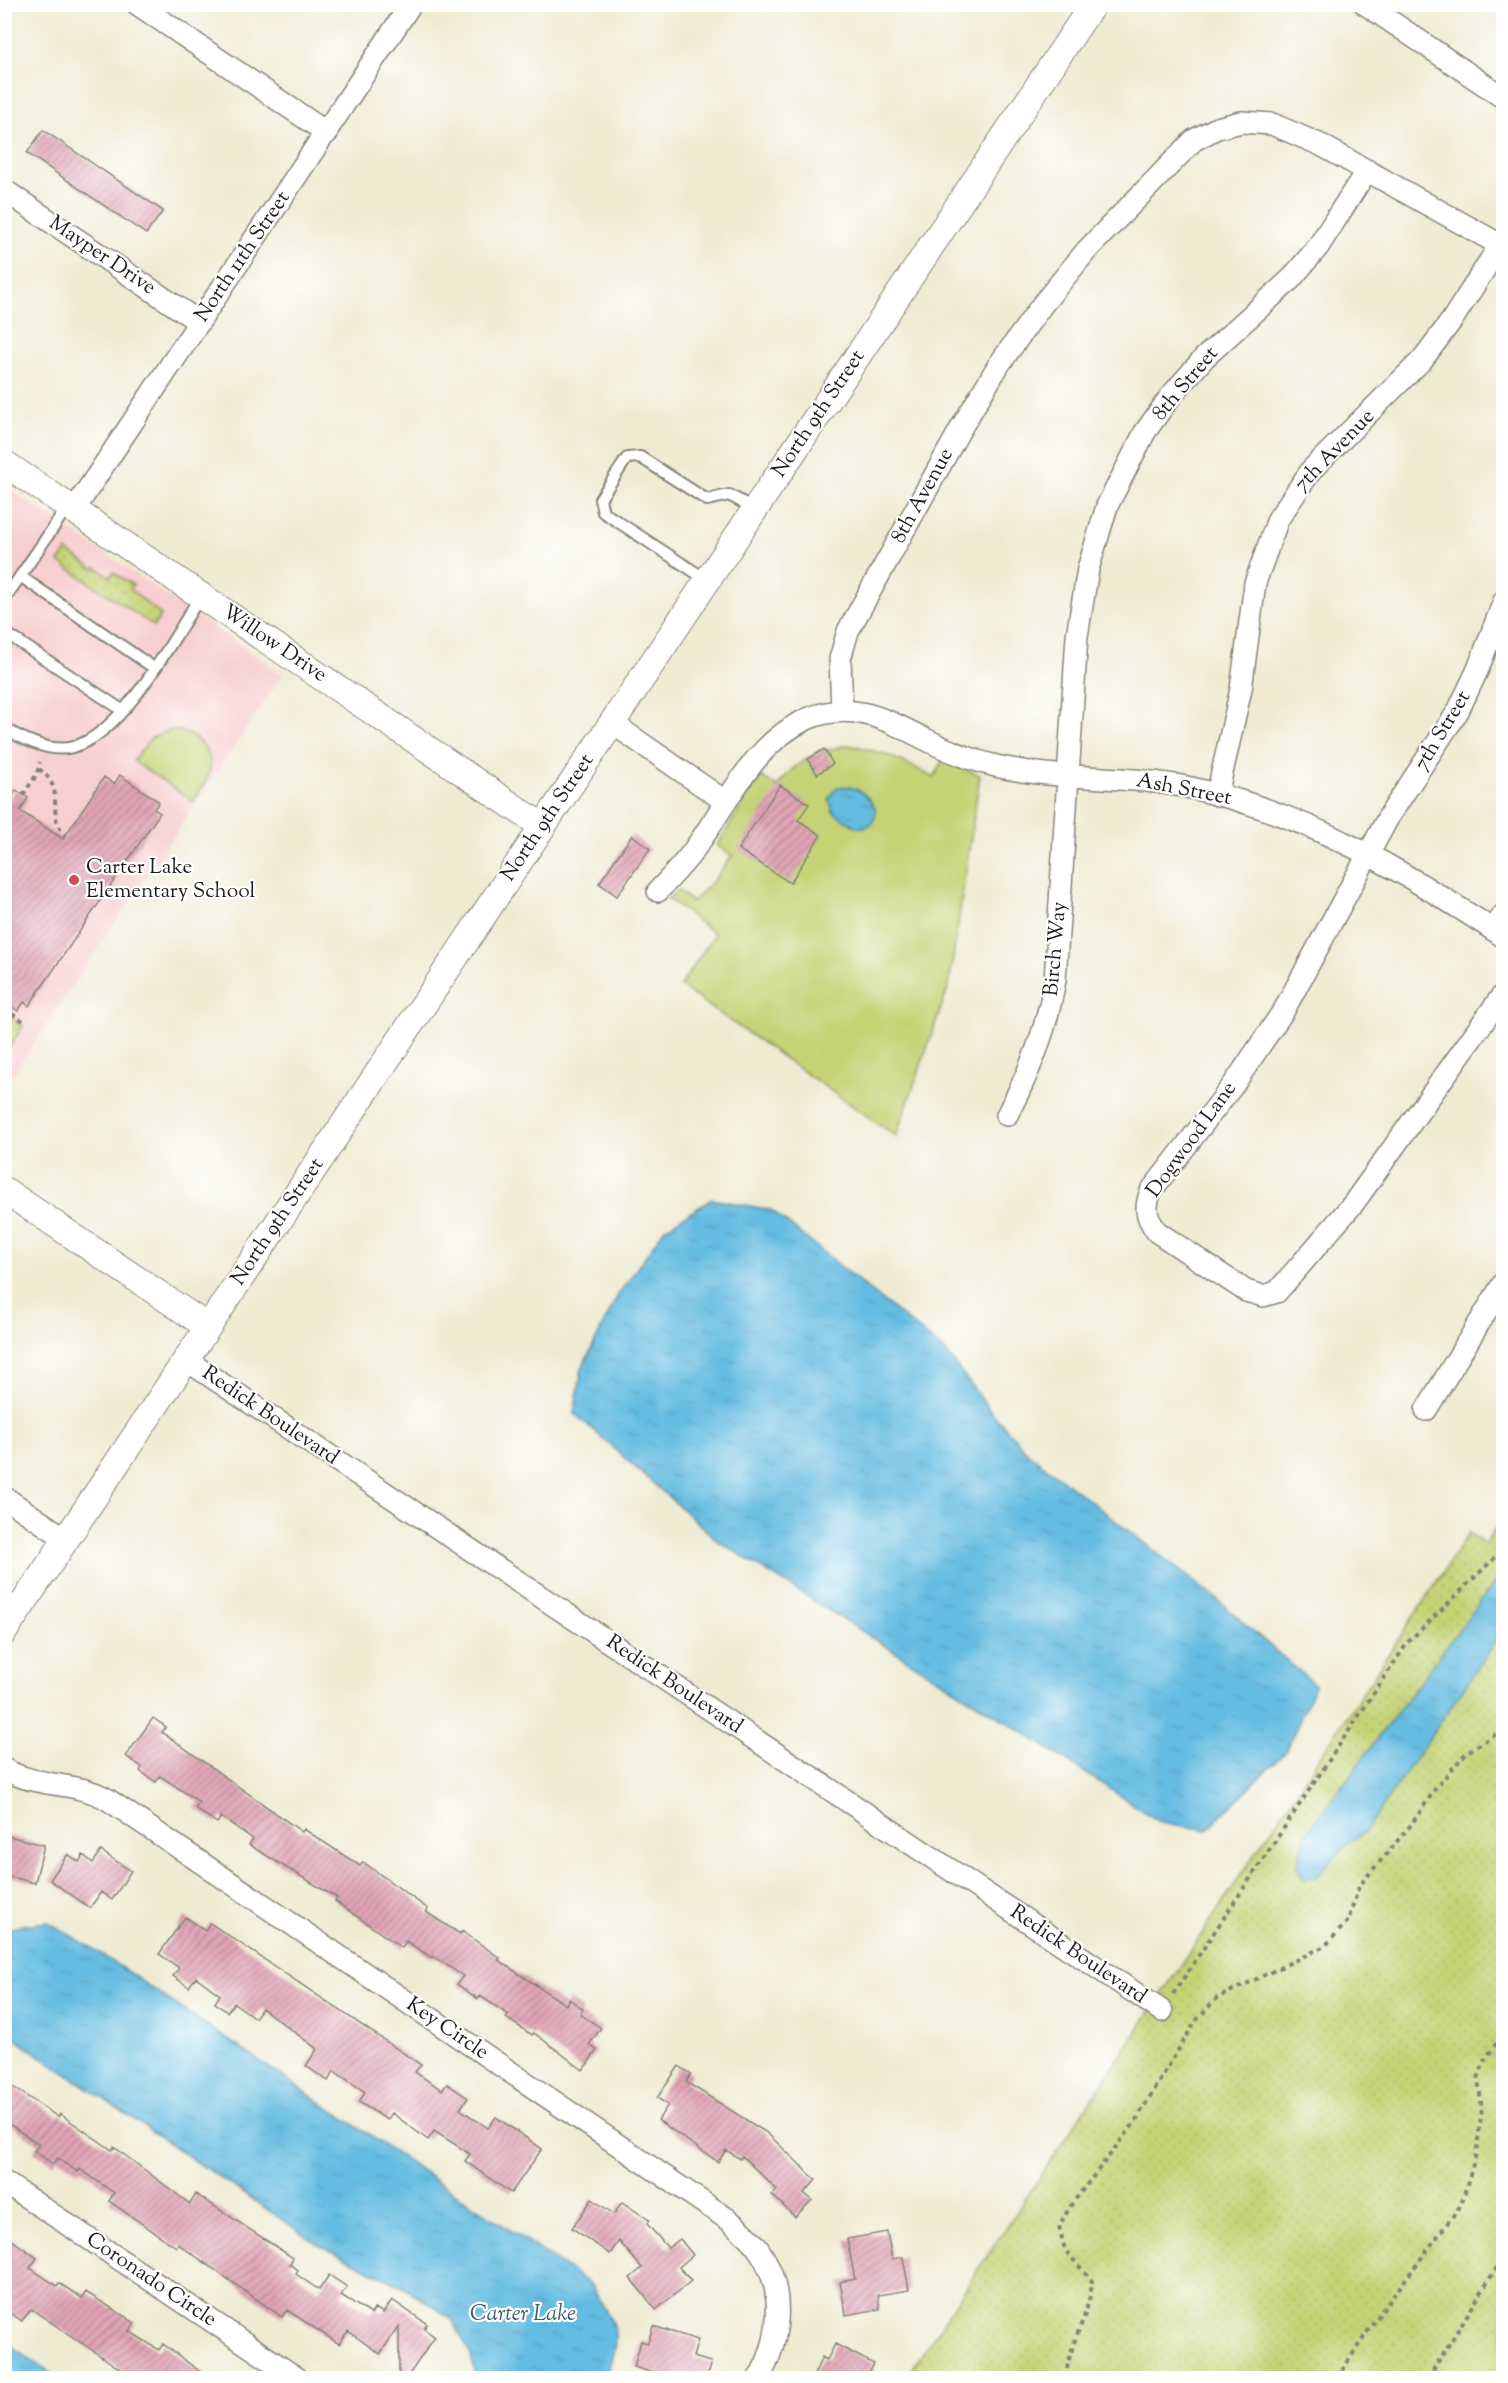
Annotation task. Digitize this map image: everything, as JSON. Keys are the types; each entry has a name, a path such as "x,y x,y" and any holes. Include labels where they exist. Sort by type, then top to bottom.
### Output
{"street":[{"path":"136,4 327,133"},
{"name":"North 11th Street","path":"71,508 327,133 411,4"},
{"name":"North 9th Street","path":"4,1632 1093,4"},
{"path":"1365,4 1503,98"},
{"name":"8th Avenue","path":"842,710 840,659 848,631 998,366 1042,305 1087,250 1173,158 1194,140 1217,128 1241,122 1272,124 1294,131 1367,170"},
{"path":"1367,170 1502,246"},
{"name":"8th Street","path":"1069,774 1081,602 1096,539 1119,479 1145,432 1170,397 1204,358 1290,280 1318,247 1367,170"},
{"name":"Mayper Drive","path":"4,190 199,322"},
{"name":"7th Avenue","path":"1217,795 1241,689 1255,583 1278,519 1312,469 1422,360 1502,246"},
{"name":"Willow Drive","path":"4,463 542,826"},
{"name":"7th Street","path":"1368,854 1389,816 1458,711 1482,660 1503,601"},
{"path":"657,891 695,848 758,756 771,741 808,719 829,711 842,710"},
{"name":"Ash Street","path":"842,710 881,717 952,752 994,765 1142,780 1217,795 1264,808 1329,833 1406,873 1500,927"},
{"path":"612,723 726,802"},
{"name":"Birch Way","path":"1007,1115 1037,1052 1052,999 1069,774"},
{"name":"Dogwood Lane","path":"1368,854 1284,1010 1234,1084 1151,1191 1145,1206 1147,1218 1157,1232 1246,1292 1263,1296 1276,1292 1353,1204 1503,993"},
{"path":"4,1190 208,1327"},
{"path":"1426,1410 1503,1282"},
{"name":"Redick Boulevard","path":"186,1360 1162,2011"},
{"path":"4,1497 66,1539"},
{"name":"Key Circle","path":"4,1769 27,1779 83,1788 107,1799 729,2220 759,2250 777,2292 777,2337 759,2379"},
{"name":"Coronado Circle","path":"4,2182 297,2379"}],"lane":[{"path":"707,580 603,513 600,499 627,458 640,456 707,500 729,495 755,509"},
{"path":"4,600 71,508"},
{"path":"20,576 154,668"},
{"path":"4,728 35,745 72,748 105,730 154,668 201,595"},
{"path":"4,632 122,710"}],"path":[{"path":"23,795 39,769 40,762"},
{"path":"39,769 56,790 54,819 66,835"},
{"path":"4,1009 22,1021"},
{"path":"1162,2011 1282,1826 1408,1642 1503,1549"},
{"path":"1066,2379 1067,2362 1091,2301 1092,2281 1065,2250 1059,2226 1071,2205 1133,2125 1194,2022 1217,1998 1325,1946 1348,1921 1359,1886 1411,1825 1438,1785 1466,1753 1503,1729"},
{"path":"1337,2379 1376,2319 1461,2205 1476,2154 1482,2109 1478,2079 1484,2061 1503,2032"},
{"path":"1428,2379 1503,2256"}],"shaded area":[{"name":"Carter Lake Elementary School","path":"5,486 283,674 5,1086"}],"green space":[{"path":"67,551 94,569 96,567 110,577 113,572 133,585 130,589 161,615 154,626 59,562"},
{"path":"171,730 186,733 199,741 208,753 209,772 193,801 133,761 151,738"},
{"path":"848,745 893,757 934,778 942,761 980,775 949,985 896,1136 680,986 715,934 668,899 678,890 692,902 714,880 732,856 717,845 761,776 777,787 792,770 808,758"},
{"path":"5,1014 23,1026 5,1054"},
{"path":"1503,1517 1503,2378 906,2378 1469,1533 1485,1544"}],"water":[{"path":"837,787 850,787 860,791 869,799 876,810 875,818 870,824 856,827 833,812 829,799"},
{"path":"712,1199 771,1210 945,1351 993,1414 1028,1453 1214,1597 1315,1685 1286,1751 1207,1830 1160,1822 1026,1734 718,1541 574,1413 582,1368 618,1295 665,1228"},
{"path":"1503,1571 1503,1631 1365,1832 1348,1843 1315,1878 1304,1880 1296,1867 1306,1834"},
{"name":"Carter Lake","path":"48,1922 92,1948 590,2284 606,2310 614,2329 614,2349 605,2378 475,2378 471,2355 451,2318 405,2288 318,2244 5,2032 5,1931 21,1925"},
{"path":"5,2342 59,2378 5,2378"}],"building":[{"path":"43,130 163,211 146,234 27,153"},
{"path":"824,749 833,764 817,774 808,759"},
{"path":"120,775 159,802 154,809 160,813 29,1006 24,1002 18,1011 4,1001 4,801 8,803 16,790 28,798 20,811 63,839 104,777 114,784"},
{"path":"780,785 809,804 798,820 821,835 790,883 738,849"},
{"path":"632,835 650,849 617,896 599,883"},
{"path":"153,1718 166,1727 162,1732 302,1832 304,1829 360,1866 363,1862 428,1909 426,1912 460,1934 462,1931 500,1958 498,1960 566,2005 569,1999 583,2009 580,2014 601,2028 589,2045 597,2050 583,2070 534,2033 532,2035 506,2018 509,2015 480,1996 478,1999 457,1984 463,1976 406,1941 402,1948 335,1901 337,1898 249,1845 253,1839 221,1817 217,1823 195,1808 199,1802 160,1776 156,1782 140,1771 142,1767 126,1756"},
{"path":"4,1835 44,1845 35,1883 4,1875"},
{"path":"101,1851 131,1871 112,1900 101,1892 90,1908 50,1880 68,1854 79,1862 83,1855 93,1863"},
{"path":"185,1917 205,1930 210,1923 421,2065 415,2072 442,2090 447,2084 468,2098 460,2109 488,2128 496,2117 542,2149 511,2193 465,2161 470,2154 434,2131 428,2140 392,2113 387,2120 359,2102 365,2092 334,2071 328,2081 306,2066 317,2049 262,2008 255,2018 234,2003 227,2012 215,2003 220,1995 196,1977 189,1987 173,1976 179,1968 159,1954"},
{"path":"679,2066 691,2074 686,2082 767,2133 816,2180 804,2193 812,2200 795,2217 772,2195 777,2190 742,2156 740,2159 726,2150 718,2162 658,2120 668,2105 657,2098"},
{"path":"4,2081 58,2117 60,2114 112,2150 114,2147 190,2204 196,2194 275,2246 293,2258 290,2264 298,2270 296,2274 319,2290 329,2275 347,2287 341,2295 371,2314 375,2308 383,2313 392,2300 427,2324 424,2329 435,2337 406,2379 399,2379 399,2326 380,2354 348,2331 339,2344 287,2310 282,2317 178,2244 176,2247 109,2201 114,2193 80,2169 78,2172 57,2158 53,2164 34,2151 39,2144 4,2121"},
{"path":"592,2199 614,2214 622,2202 649,2220 647,2224 668,2248 680,2239 693,2255 679,2267 691,2281 656,2310 630,2278 642,2268 619,2241 610,2254 572,2228"},
{"path":"887,2232 892,2259 903,2257 909,2290 878,2295 880,2309 846,2315 840,2282 855,2279 847,2239"},
{"path":"12,2240 37,2258 30,2268 57,2286 59,2283 82,2298 86,2292 135,2323 129,2331 159,2350 163,2344 210,2379 135,2379 31,2309 22,2321 4,2309 4,2250"},
{"path":"653,2326 698,2340 693,2357 711,2362 706,2379 658,2379 659,2375 634,2367 641,2341 648,2343"},
{"path":"835,2344 874,2364 866,2379 812,2379 822,2357 827,2360"}],"place":[{"name":"Carter Lake Elementary School","path":"74,880"}]}
